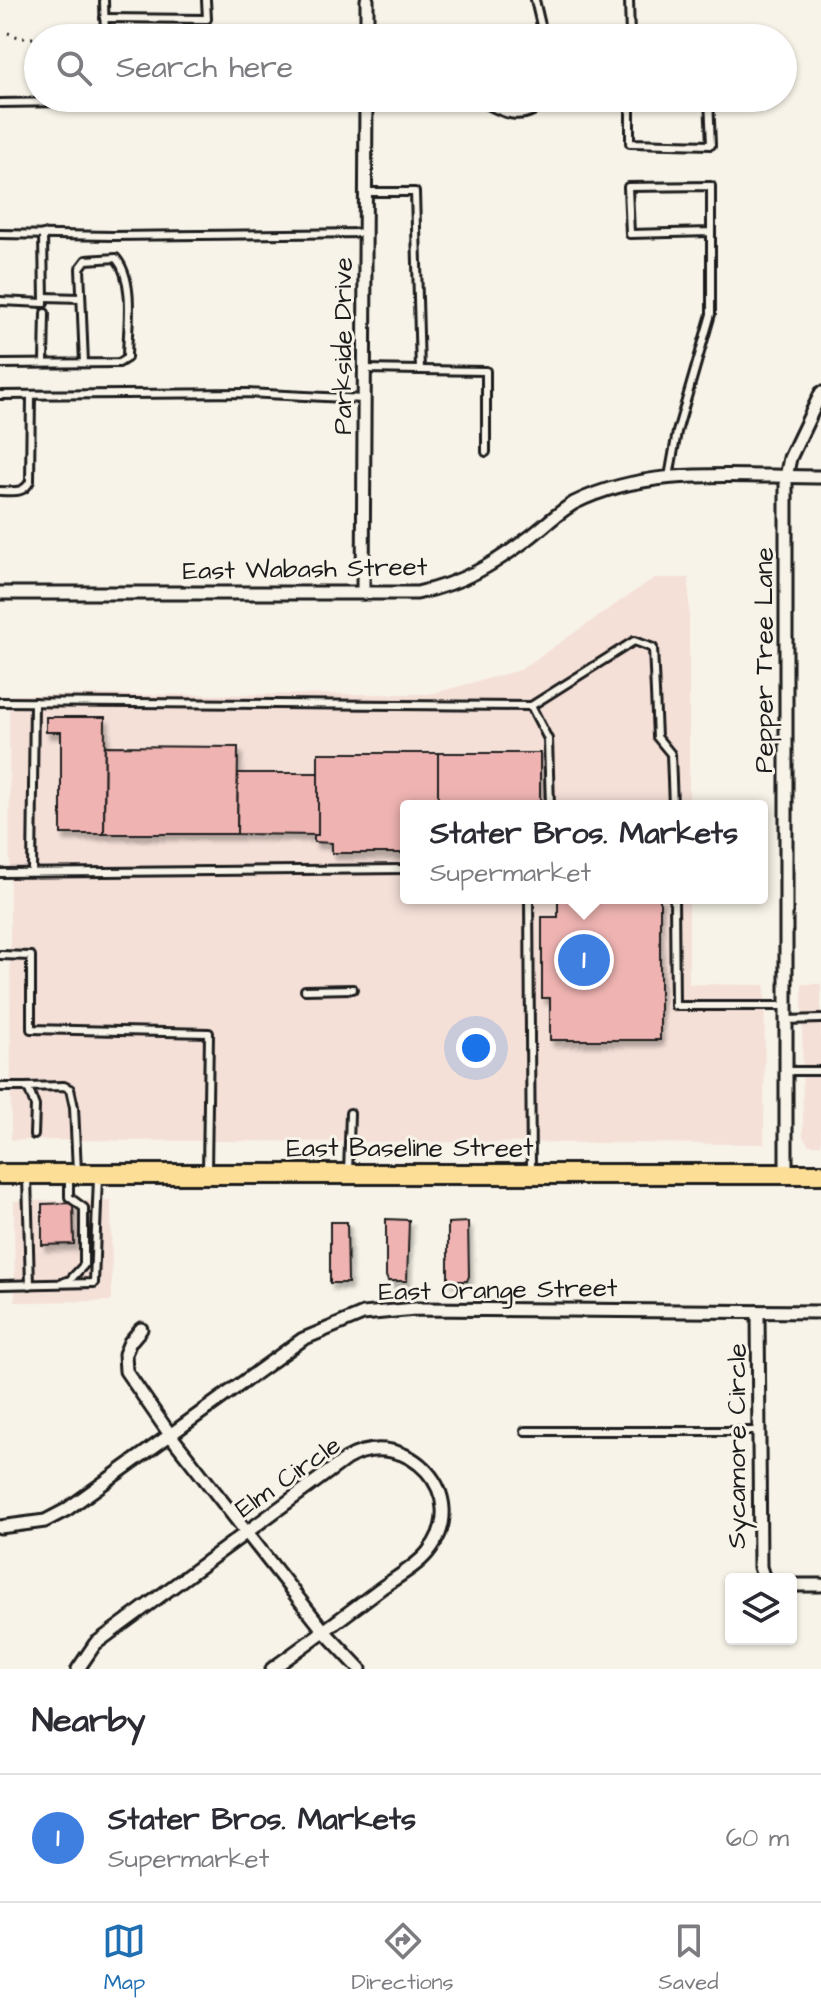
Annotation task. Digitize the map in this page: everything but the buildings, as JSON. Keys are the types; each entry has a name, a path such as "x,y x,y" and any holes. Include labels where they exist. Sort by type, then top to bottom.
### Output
{"main road":[{"name":"East Baseline Street","path":"0,1174 821,1174"}],"street":[{"path":"367,0 367,24"},
{"name":"Parkside Drive","path":"363,593 366,112"},
{"name":"Pepper Tree Lane","path":"786,1174 786,477 790,458 821,393"},
{"name":"East Wabash Street","path":"0,593 417,593 448,587 478,573 571,505 623,485 669,477 821,477"},
{"name":"East Orange Street","path":"0,1527 45,1521 66,1510 303,1339 363,1314 415,1309 821,1312"},
{"name":"Sycamore Circle","path":"758,1312 762,1573"},
{"path":"141,1329 125,1354 126,1371 171,1436 247,1533 324,1631 360,1669"},
{"name":"Elm Circle","path":"78,1669 95,1644 352,1456 371,1451 394,1452 419,1463 437,1485 443,1510 438,1534 428,1552 272,1669"},
{"path":"797,1585 821,1585"}],"lane":[{"path":"104,0 104,24"},
{"path":"104,18 207,19 206,0"},
{"path":"535,0 541,24"},
{"path":"629,0 630,24"},
{"path":"0,103 24,103"},
{"path":"506,112 514,116 535,112"},
{"path":"630,112 630,143 711,145 710,112"},
{"path":"669,477 677,432 711,314 711,232 711,186 628,187 630,234 711,232"},
{"path":"366,192 415,192 420,370"},
{"path":"0,234 365,233"},
{"path":"0,301 44,303 43,234"},
{"path":"0,364 119,363 127,358 127,286 116,258 86,260 79,276 84,363"},
{"path":"44,297 81,298"},
{"path":"44,362 45,313"},
{"path":"365,369 486,371 486,452"},
{"path":"0,395 247,393 364,399"},
{"path":"0,491 22,491 30,481 33,470 31,395"},
{"path":"0,702 531,706 634,641 653,648 657,737 671,754 673,800"},
{"path":"32,872 34,702"},
{"path":"531,706 548,739 550,800"},
{"path":"0,873 400,869"},
{"path":"529,904 531,1174"},
{"path":"674,904 675,1006 786,1006"},
{"path":"0,955 31,956 31,1029 209,1033 207,1174"},
{"path":"305,990 353,989"},
{"path":"786,1020 821,1019"},
{"path":"786,1071 821,1071"},
{"path":"0,1087 64,1086 70,1089 74,1107 73,1174 69,1197 84,1208 84,1265 70,1280 53,1285"},
{"path":"25,1087 33,1095 34,1135"},
{"path":"348,1174 350,1113"},
{"path":"27,1174 30,1285"},
{"path":"0,1285 94,1283 98,1174"},
{"path":"525,1431 758,1431"}],"path":[{"path":"8,33 24,38"}],"shaded area":[{"path":"654,578 689,578 689,800 400,800 400,904 689,904 689,984 765,985 764,1144 11,1140 9,695 430,694 520,670"},
{"path":"802,984 821,984 821,1145 809,1145 803,1137"},
{"path":"111,1200 112,1301 15,1302 14,1201"}],"place":[{"name":"Stater Bros. Markets","path":"584,960"}]}
